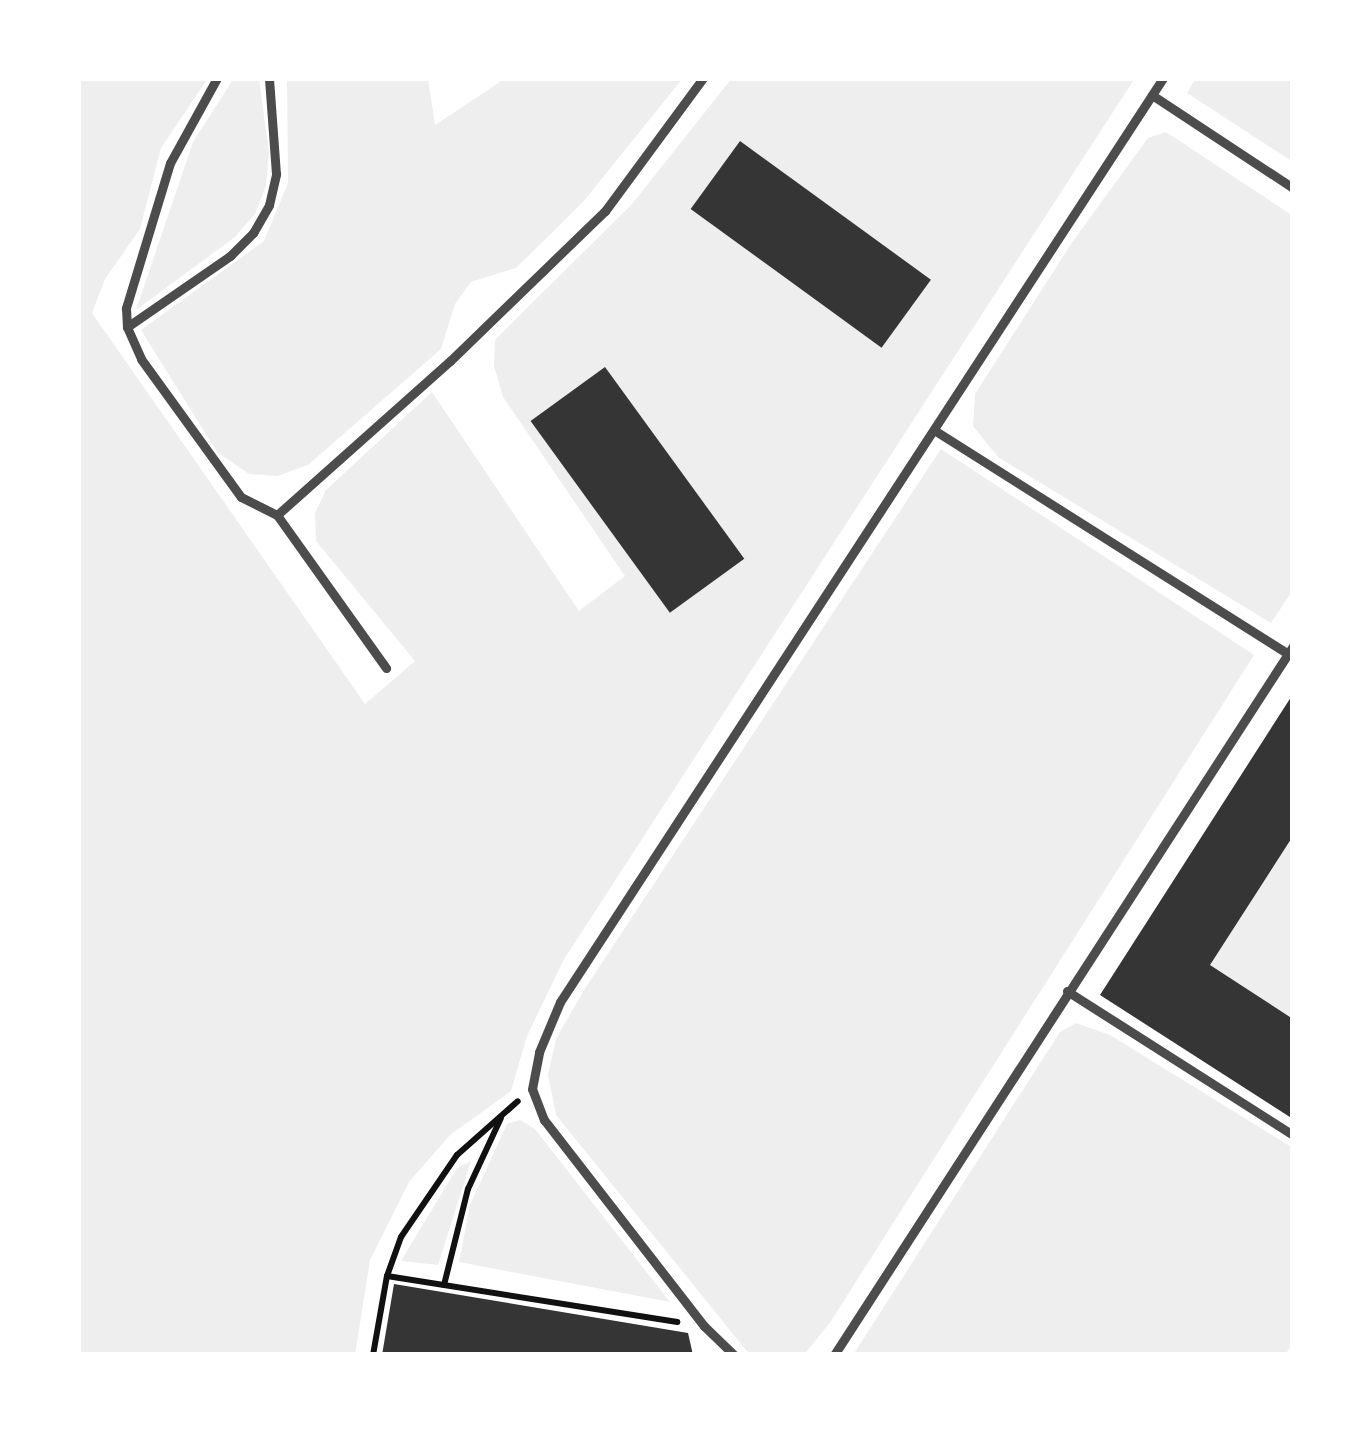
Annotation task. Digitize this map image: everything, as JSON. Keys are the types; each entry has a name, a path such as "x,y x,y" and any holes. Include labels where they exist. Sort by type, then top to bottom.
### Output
{"lane":[{"path":"217,78 170,164 126,308 127,327 141,358 241,497 277,515 386,668"},
{"path":"127,327 230,256 261,219 277,174 269,78"},
{"path":"277,515 450,361 604,211 703,78"},
{"path":"734,1355 704,1326 544,1120 532,1089 539,1052 560,1002 1163,78"},
{"path":"1152,95 1293,188"},
{"path":"834,1355 1290,650 934,430"},
{"path":"1067,991 1293,1135"}],"path":[{"path":"373,1355 387,1276 401,1237 457,1155 532,1089"},
{"path":"444,1285 468,1190 502,1115"},
{"path":"387,1276 704,1326"}],"shaded area":[{"path":"78,78 208,78 161,148 140,229 105,279 92,313 365,704 415,661 316,541 315,513 326,490 432,392 579,611 625,576 503,397 494,366 495,340 632,204 732,78 1135,78 563,961 527,1036 511,1091 450,1135 409,1182 370,1260 355,1355 78,1355","holes":["740,141 930,280 882,347 691,209","532,422 744,558 671,612"]},
{"path":"234,78 259,78 269,153 266,186 255,214 235,237 136,310 193,142"},
{"path":"287,78 428,78 435,125 506,78 683,78 583,202 516,268 471,282 455,304 441,349 308,465 277,476 249,474 217,452 141,330 264,241 288,183"},
{"path":"1196,78 1293,78 1293,162 1187,93"},
{"path":"1166,132 1293,216 1293,590 1271,623 998,457 973,426 975,394 1073,241 1148,138"},
{"path":"941,449 1254,655 831,1321 804,1355 750,1355 556,1115 548,1075 556,1039 584,990"},
{"path":"1293,836 1293,1019 1210,965"},
{"path":"1076,1023 1110,1035 1293,1148 1293,1343 1285,1355 853,1355 1060,1032"},
{"path":"520,1120 535,1129 670,1302 459,1262 470,1205 507,1124"},
{"path":"471,1161 438,1265 401,1261 457,1168"}],"building":[{"path":"740,141 931,280 882,348 691,209"},
{"path":"605,367 744,559 670,613 531,421"},
{"path":"1293,694 1293,836 1210,965 1293,1019 1293,1119 1100,995"},
{"path":"394,1284 688,1333 693,1355 382,1355"}]}
